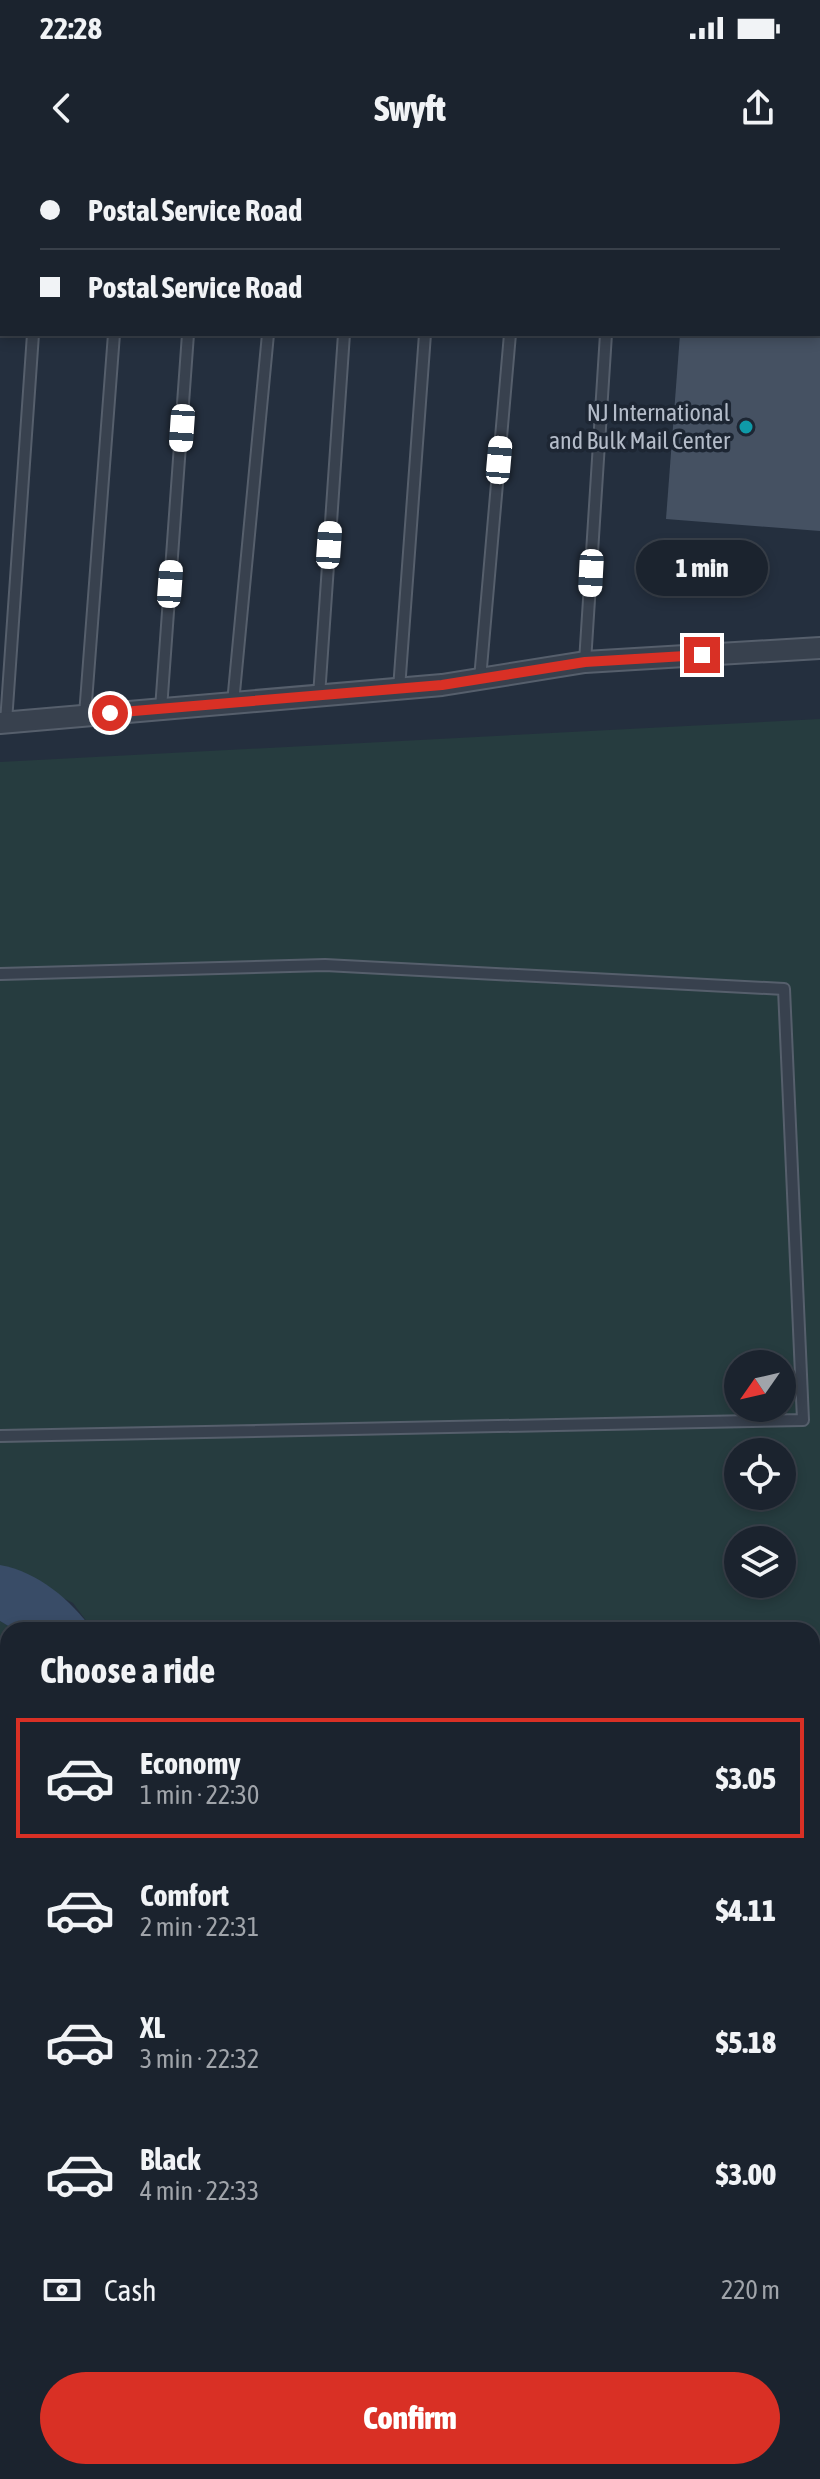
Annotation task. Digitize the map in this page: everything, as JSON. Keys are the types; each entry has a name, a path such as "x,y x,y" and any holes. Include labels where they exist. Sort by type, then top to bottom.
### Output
{"street":[{"path":"3,722 399,689 585,662 820,648"}],"lane":[{"path":"3,722 33,336"},
{"path":"85,715 114,336"},
{"path":"161,709 188,336"},
{"path":"233,703 268,336"},
{"path":"319,696 344,336"},
{"path":"399,689 425,336"},
{"path":"479,679 510,336"},
{"path":"585,662 606,336"},
{"path":"0,974 325,965 784,989 803,1420 0,1436"}],"green space":[{"path":"820,719 820,1622 87,1622 73,1603 0,1565 0,762"}],"water":[{"path":"0,1565 40,1581 74,1608 86,1622 2,1622"}],"building":[{"name":"NJ International and Bulk Mail Center","path":"680,336 820,336 820,531 666,519"}],"place":[{"name":"NJ International and Bulk Mail Center","path":"746,427"}],"route":[{"path":"110,713 442,685 585,662 702,655"}]}
